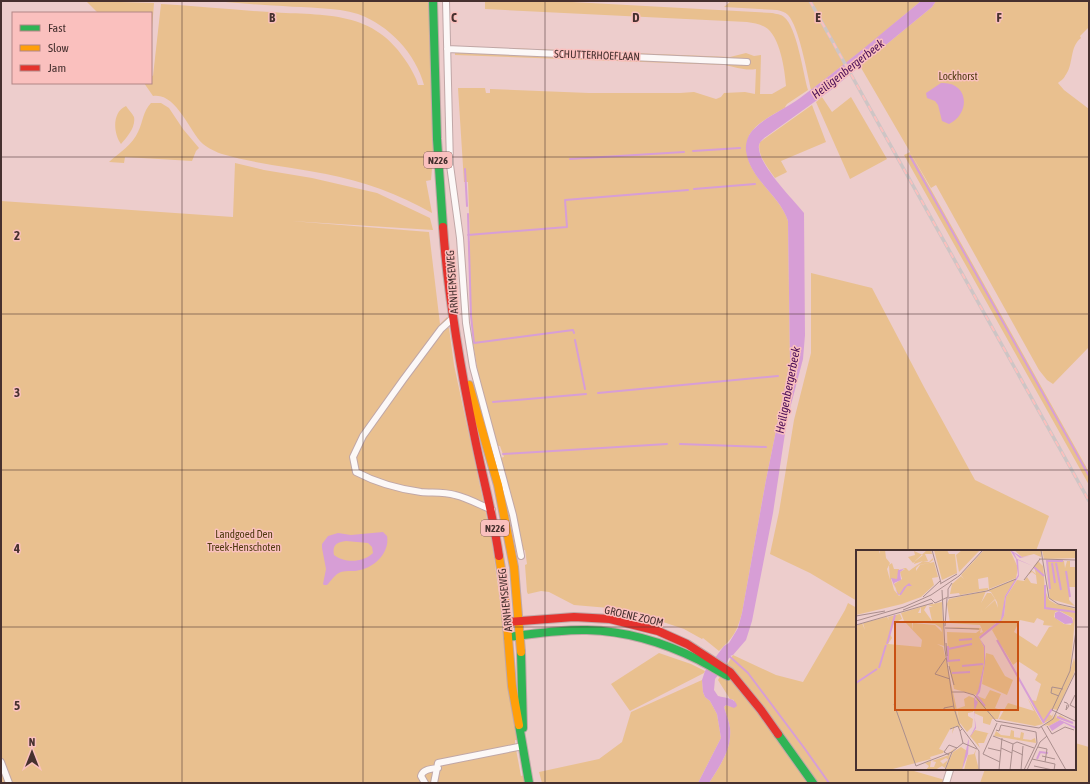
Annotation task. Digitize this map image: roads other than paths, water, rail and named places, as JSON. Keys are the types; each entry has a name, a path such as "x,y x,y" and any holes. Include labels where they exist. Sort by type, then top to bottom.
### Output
{"main road":[{"name":"ARNHEMSEWEG","path":"433,1 437,139 441,208 453,318 474,435 498,539 512,686 529,783"},
{"name":"ARNHEMSEWEG","path":"457,344 498,485 514,567 520,636 523,705 522,744"},
{"name":"GROENE ZOOM","path":"507,622 574,617 610,619 658,631 729,674 740,684 761,710 812,783"},
{"name":"GROENE ZOOM","path":"508,637 562,631 588,630 618,634 658,643 696,654"}],"street":[{"name":"ARNHEMSEWEG","path":"446,1 450,165 460,238 466,323 472,367 513,515 521,556"},
{"name":"SCHUTTERHOEFLAAN","path":"447,49 747,62"},
{"name":"ARNHEMSEWEG","path":"453,318 441,329 363,436 353,457 356,472 368,478 414,490 453,494 464,497 492,510"},
{"path":"434,783 438,764 522,744"},
{"path":"1,762 9,783"},
{"path":"425,783 421,776 422,772 438,768"},
{"path":"946,783 950,770"}],"water":[{"name":"Heiligenbergerbeek","path":"921,1 936,1 932,7 831,90 761,141 759,145 763,161 769,171 804,213 805,335 803,359 787,420 773,513 752,621 746,640 733,655 730,656 725,666 715,679 714,690 718,696 735,701 737,706 734,708 726,705 724,707 730,728 729,743 721,763 709,783 698,783 721,738 717,714 710,701 705,697 702,680 705,671 724,646 729,643 738,628 790,362 788,221 779,203 753,171 746,151 747,142 752,131 759,124 815,87"},
{"path":"941,83 950,84 957,87 962,92 964,99 964,106 961,113 949,124 942,121 938,105 935,101 927,98 926,93"},
{"path":"383,532 387,536 384,553 371,566 358,571 341,572 327,585 324,585 326,569 322,544 328,536 338,533 351,535","holes":["346,541 368,543 372,547 373,553 364,559 348,561 334,555 335,546 340,542"]}],"waterway":[{"path":"693,151 740,148"},
{"path":"570,159 684,152"},
{"path":"910,156 1089,476"},
{"path":"465,169 467,206"},
{"path":"694,189 755,184"},
{"path":"468,235 567,227 565,200 688,190"},
{"path":"468,214 471,316 474,343 573,330 574,333"},
{"path":"575,340 585,389"},
{"name":"Heiligenbergerbeek","path":"598,393 778,376"},
{"path":"493,402 586,394"},
{"path":"503,454 667,444"},
{"path":"680,444 766,447"},
{"path":"728,655 748,673 829,783"}],"railway":[{"path":"810,1 1089,501"}],"park label":[{"name":"Lockhorst","path":"958,76"},
{"name":"Landgoed Den Treek-Henschoten","path":"244,540"}]}
